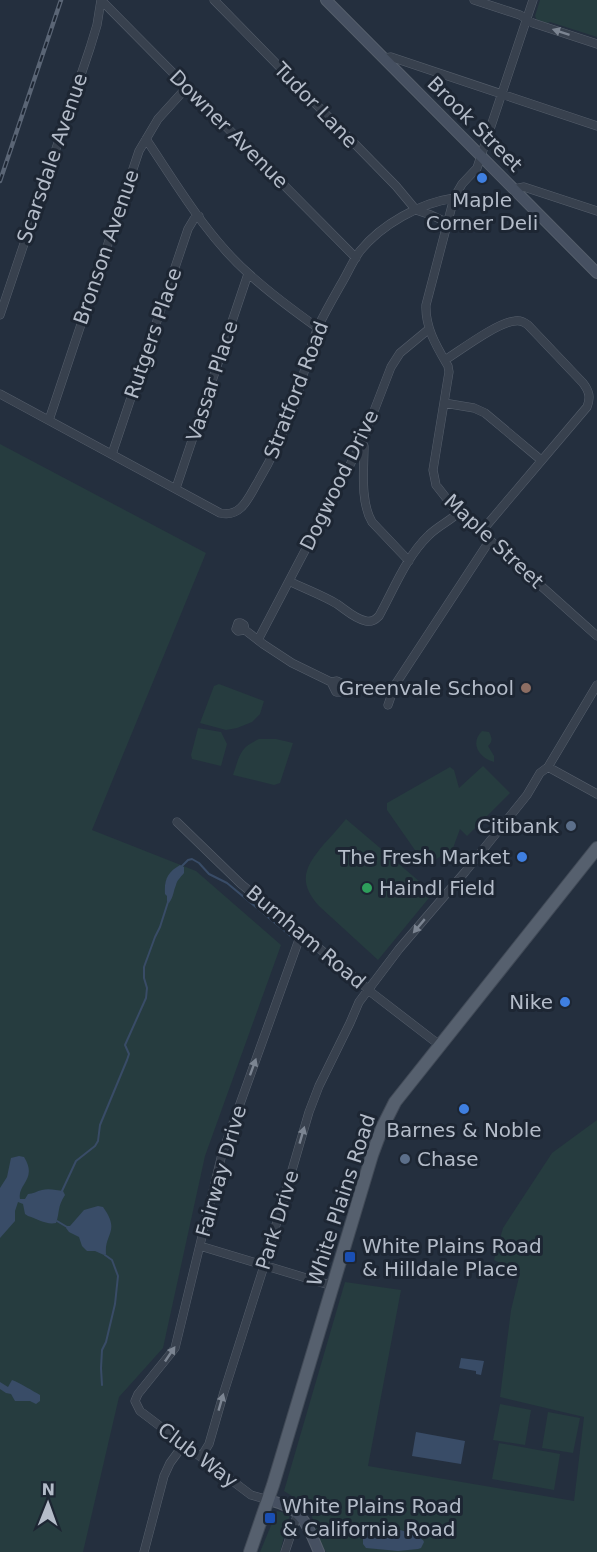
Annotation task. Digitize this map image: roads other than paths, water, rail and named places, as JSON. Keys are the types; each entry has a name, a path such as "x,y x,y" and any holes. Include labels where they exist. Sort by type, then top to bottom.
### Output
{"main road":[{"name":"White Plains Road","path":"250,1552 382,1128 395,1102 418,1071 597,848"}],"street":[{"name":"Downer Avenue","path":"101,0 356,258"},
{"name":"Scarsdale Avenue","path":"0,315 90,48 101,0"},
{"name":"Tudor Lane","path":"214,0 396,186 416,210"},
{"name":"Brook Street","path":"326,0 597,273"},
{"path":"474,0 597,44"},
{"name":"Maple Street","path":"533,0 477,168 462,184 454,198 426,305 429,329 449,372 434,462 434,478 441,492 459,512 597,636"},
{"path":"384,58 391,57 597,126"},
{"name":"Bronson Avenue","path":"49,420 135,161 158,119 187,87"},
{"path":"146,139 221,245 248,274 318,328"},
{"path":"514,189 524,187 597,211"},
{"name":"Stratford Road","path":"0,394 220,513 235,512 244,504 281,439 318,328 356,258 376,234 389,224 422,207 454,198"},
{"path":"416,210 446,222"},
{"name":"Rutgers Place","path":"112,454 188,229 194,219 199,216"},
{"name":"Vassar Place","path":"176,488 248,274"},
{"path":"445,360 496,328 514,321 523,322 583,382 590,399 587,407 481,532"},
{"name":"Dogwood Drive","path":"258,640 362,442 395,359 429,329"},
{"path":"444,403 474,408 485,413 541,460"},
{"path":"362,442 368,516 409,561"},
{"path":"289,581 337,604 355,617 364,621 376,620 409,561 428,536 459,512"},
{"path":"388,705 395,685 490,540"},
{"path":"245,630 292,663 331,682"},
{"name":"Park Drive","path":"201,1457 209,1444 309,1112 359,1002 520,803 540,773 548,767 597,686"},
{"path":"548,767 597,794"},
{"name":"Burnham Road","path":"177,822 241,884 368,989 441,1045"},
{"name":"Fairway Drive","path":"135,1401 138,1394 175,1348 222,1154 301,934"},
{"path":"200,1246 326,1284 335,1281"},
{"name":"Club Way","path":"135,1401 140,1411 251,1495 268,1500"},
{"path":"144,1552 164,1476 170,1463 184,1444"},
{"path":"268,1500 282,1504 298,1513 306,1522 320,1552"},
{"path":"285,1552 298,1513"}],"water":[{"path":"180,865 184,867 184,873 177,882 169,903 165,894 166,880 172,870"},
{"path":"24,1157 29,1171 21,1189 20,1199 25,1199 28,1194 47,1189 63,1191 65,1195 56,1223 28,1216 25,1214 23,1204 18,1202 15,1221 0,1238 0,1188 7,1177 11,1158"},
{"path":"103,1207 111,1222 104,1255 95,1251 87,1251 82,1246 79,1237 66,1228 84,1210"},
{"path":"461,1358 484,1361 481,1375 476,1374 476,1371 459,1368"},
{"path":"12,1380 40,1395 40,1401 36,1404 30,1401 15,1401 11,1394 0,1389 0,1382 8,1387"},
{"path":"416,1432 465,1441 461,1464 412,1456"},
{"path":"377,1527 401,1530 424,1542 418,1549 398,1551 366,1548 363,1544 363,1532"}],"waterway":[{"path":"182,866 192,859 199,863 209,874 227,883 293,938"},
{"path":"62,1191 76,1161 98,1141 100,1125 129,1054 125,1045 146,998 144,967 168,902"},
{"path":"57,1221 67,1227"},
{"path":"102,1385 102,1350 115,1304 118,1276 112,1260 105,1255"}],"railway":[{"path":"0,181 61,0"}],"place":[{"name":"Maple Corner Deli","path":"482,178"},
{"name":"Greenvale School","path":"526,688"},
{"name":"Citibank","path":"571,826"},
{"name":"The Fresh Market","path":"522,857"},
{"name":"Haindl Field","path":"367,888"},
{"name":"Nike","path":"565,1002"},
{"name":"Barnes & Noble","path":"464,1109"},
{"name":"Chase","path":"405,1159"},
{"name":"White Plains Road & Hilldale Place","path":"350,1257"},
{"name":"White Plains Road & California Road","path":"270,1518"}]}
